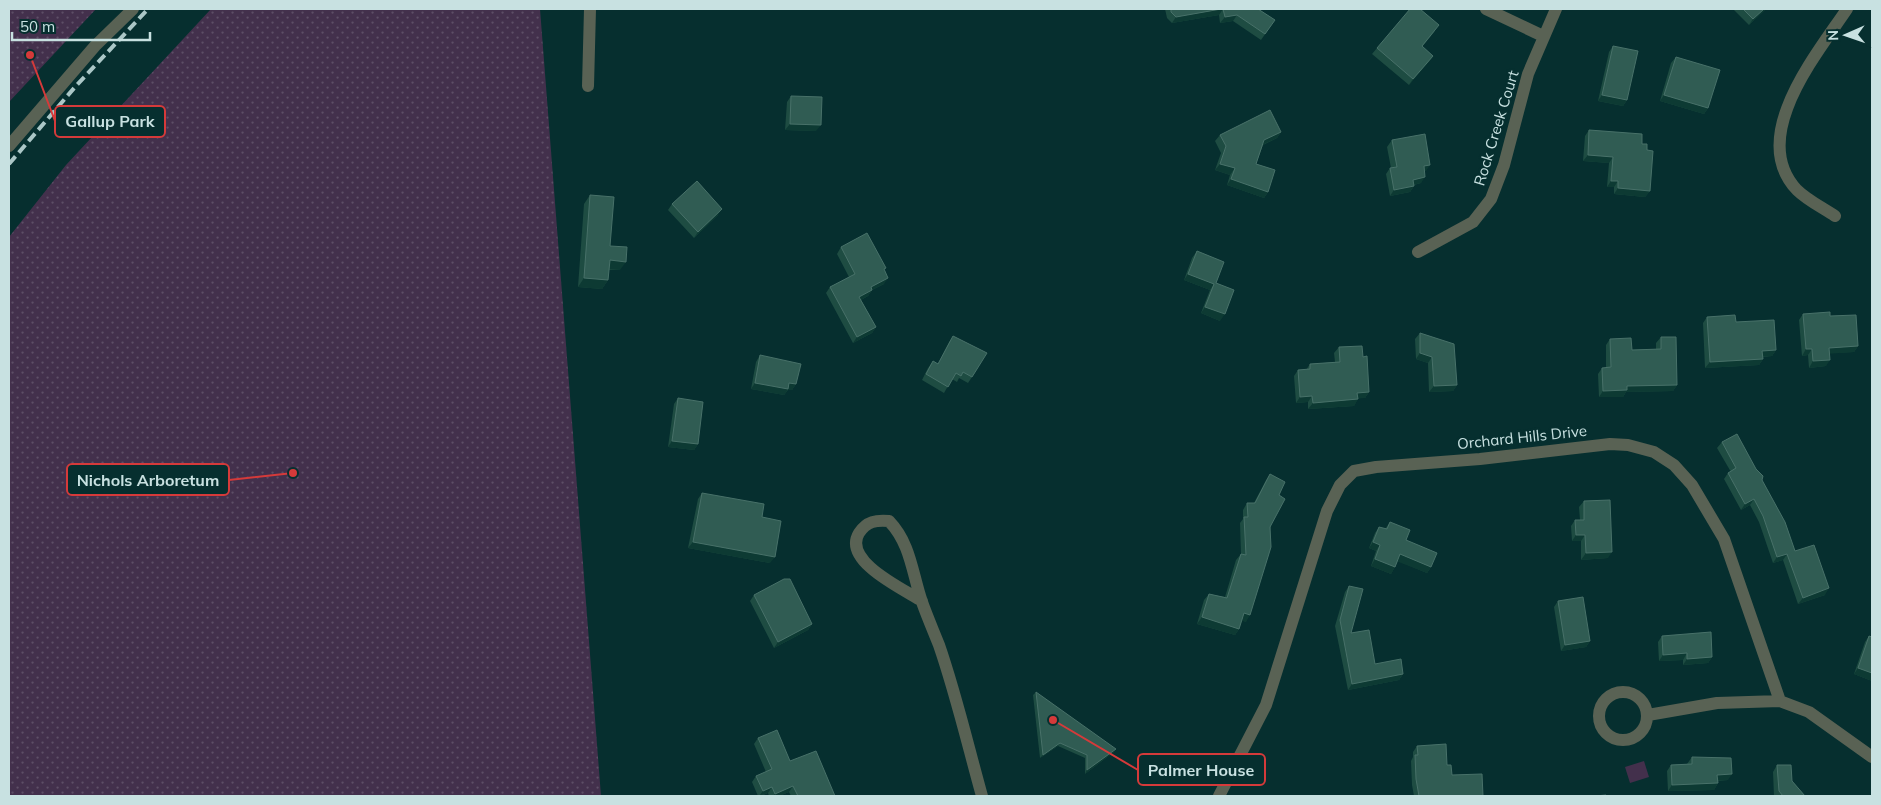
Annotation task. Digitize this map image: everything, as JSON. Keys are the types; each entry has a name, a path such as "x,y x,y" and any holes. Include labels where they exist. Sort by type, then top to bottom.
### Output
{"street":[{"path":"9,146 96,46 133,9"},
{"path":"588,86 590,9"},
{"path":"1486,9 1543,36"},
{"name":"Rock Creek Court","path":"1418,252 1473,222 1491,199 1504,165 1528,74 1556,9"},
{"path":"1835,216 1798,190 1784,170 1780,144 1784,119 1793,91 1847,9"},
{"name":"Orchard Hills Drive","path":"1219,796 1266,705 1327,511 1340,485 1354,471 1376,467 1480,459 1610,444 1628,445 1654,452 1674,465 1692,485 1724,539 1780,700"},
{"path":"922,601 866,564 857,552 857,537 864,525 876,520 889,521 899,531 910,556 922,601 939,646 982,796"},
{"path":"1648,715 1717,703 1780,700 1809,712 1872,756"}],"shaded area":[{"path":"9,9 96,9 9,102"},
{"path":"211,9 540,9 601,796 9,796 9,237 66,165"},
{"path":"1644,761 1649,777 1630,783 1625,767"}],"building":[{"path":"1171,9 1221,9 1176,17 1171,12"},
{"path":"1223,9 1258,9 1275,20 1265,34 1237,15 1225,17"},
{"path":"1410,9 1420,9 1439,25 1422,46 1433,56 1413,79 1377,48"},
{"path":"1743,9 1764,9 1753,19"},
{"path":"1613,46 1638,51 1627,100 1602,95"},
{"path":"1676,57 1720,70 1708,108 1664,95"},
{"path":"791,96 822,97 821,125 790,124"},
{"path":"1270,110 1281,132 1264,140 1256,164 1275,170 1268,192 1231,179 1235,168 1220,164 1226,146 1220,135"},
{"path":"1589,130 1642,134 1642,144 1647,144 1647,150 1653,151 1650,191 1618,188 1618,181 1611,181 1613,157 1588,155"},
{"path":"1425,134 1430,165 1424,166 1425,177 1413,180 1414,186 1394,190 1390,168 1397,167 1392,140"},
{"path":"697,181 722,209 698,232 672,204"},
{"path":"590,195 614,197 610,246 627,247 626,262 610,260 608,280 584,278"},
{"path":"867,233 886,268 884,269 888,278 871,287 872,290 859,297 876,327 857,337 830,287 855,274 841,247"},
{"path":"1197,251 1224,262 1216,283 1234,290 1225,314 1205,307 1214,284 1188,274"},
{"path":"1830,312 1830,316 1856,315 1858,346 1829,348 1830,360 1813,361 1812,349 1806,349 1803,314"},
{"path":"1735,315 1736,322 1774,320 1776,350 1762,351 1763,359 1710,362 1707,317"},
{"path":"1420,333 1454,344 1457,385 1434,386 1432,357 1420,353"},
{"path":"953,336 987,353 972,377 963,372 961,376 956,373 948,387 926,374 933,361 938,364"},
{"path":"1661,337 1676,337 1677,385 1627,386 1627,390 1603,391 1602,368 1611,367 1610,339 1631,338 1632,350 1661,349"},
{"path":"1362,346 1363,357 1367,356 1369,392 1357,393 1358,399 1313,403 1312,396 1300,397 1298,370 1310,369 1310,364 1340,362 1339,347"},
{"path":"760,355 801,364 796,384 789,383 788,389 755,383"},
{"path":"678,398 703,402 698,444 672,441"},
{"path":"1737,434 1756,469 1763,476 1762,480 1785,522 1795,551 1814,545 1829,588 1803,598 1787,554 1777,557 1763,516 1754,499 1745,504 1728,473 1736,468 1722,442"},
{"path":"1270,474 1285,482 1279,495 1285,499 1270,527 1271,547 1250,615 1244,613 1239,629 1202,617 1209,594 1227,598 1241,554 1246,555 1244,517 1248,517 1247,503 1255,503"},
{"path":"702,493 764,504 762,517 781,521 775,557 693,542"},
{"path":"1610,500 1612,552 1586,553 1585,535 1576,535 1575,520 1584,520 1584,501"},
{"path":"1390,522 1410,530 1406,540 1437,553 1431,567 1400,554 1395,567 1375,559 1380,545 1373,542 1379,527 1387,529"},
{"path":"784,579 790,579 812,624 778,642 754,595"},
{"path":"1349,586 1363,589 1351,633 1369,630 1375,664 1401,659 1403,674 1352,684 1340,620"},
{"path":"1583,597 1590,641 1565,645 1558,601"},
{"path":"1711,632 1712,657 1687,659 1687,653 1663,655 1662,636"},
{"path":"1869,636 1872,637 1872,673 1858,668"},
{"path":"1036,692 1116,749 1087,770 1087,755 1060,743 1043,755"},
{"path":"777,730 790,761 816,751 835,796 798,796 793,786 775,794 772,787 763,791 756,776 772,769 758,738"},
{"path":"1446,744 1447,765 1451,765 1452,775 1482,774 1483,796 1419,796 1415,755 1418,755 1417,746"},
{"path":"1692,757 1731,758 1732,774 1717,775 1718,783 1672,785 1671,765 1692,764"},
{"path":"1777,765 1791,765 1792,781 1805,796 1783,796 1779,791"}],"railway":[{"path":"9,164 75,87 148,9"}],"place":[{"name":"Gallup Park","path":"30,55"},
{"name":"Nichols Arboretum","path":"293,473"},
{"name":"Palmer House","path":"1053,720"}]}
